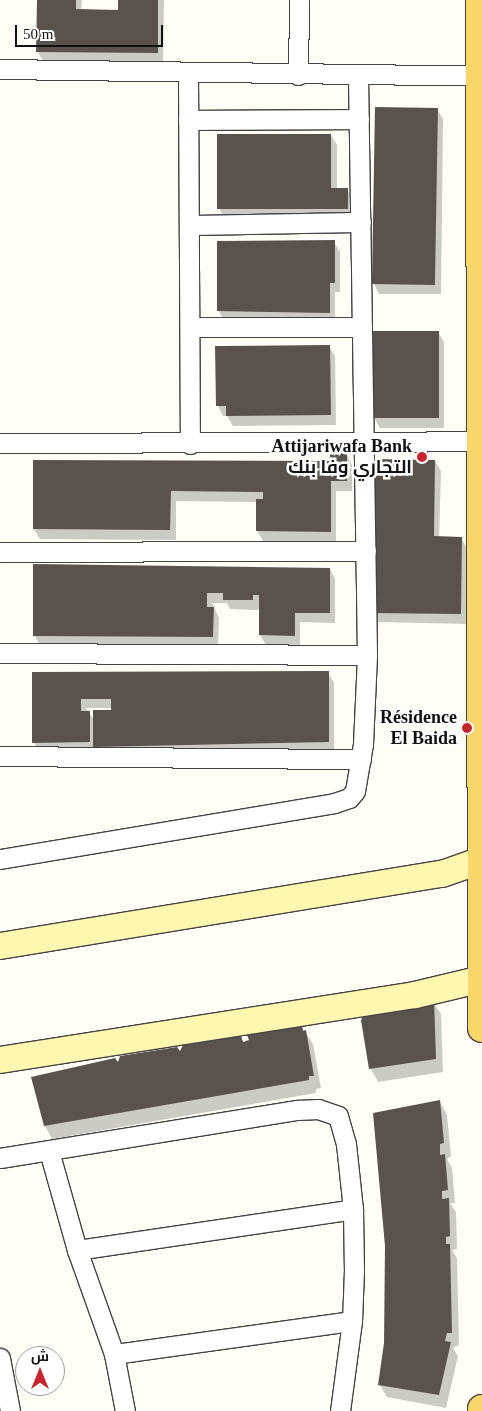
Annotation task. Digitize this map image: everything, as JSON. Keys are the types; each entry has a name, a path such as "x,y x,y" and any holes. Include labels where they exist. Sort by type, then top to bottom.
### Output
{"main road":[{"path":"480,0 482,1028"}],"street":[{"path":"298,75 299,0"},
{"path":"0,69 358,76 480,76"},
{"path":"188,73 190,444"},
{"path":"0,859 339,801 349,798 355,791 361,759 367,655 358,76"},
{"path":"188,120 359,119"},
{"path":"189,224 361,222"},
{"path":"190,327 362,327"},
{"path":"0,443 190,444 480,441"},
{"path":"0,552 366,551"},
{"path":"0,653 367,655"},
{"path":"0,756 361,759"},
{"path":"0,946 442,874 481,860"},
{"path":"0,1060 415,995 481,979"},
{"path":"0,1158 297,1110 326,1110 338,1116 346,1144 353,1209 352,1321 340,1411"},
{"path":"49,1151 77,1250 114,1354 125,1411"},
{"path":"77,1250 353,1209"},
{"path":"114,1354 352,1321"},
{"path":"0,1358 10,1411"}],"building":[{"path":"37,0 76,0 76,9 118,10 118,0 158,0 158,53 36,52"},
{"path":"375,107 438,108 435,285 372,284"},
{"path":"217,134 331,134 331,188 348,188 348,209 217,209"},
{"path":"335,240 335,283 330,283 330,313 217,311 217,241"},
{"path":"373,331 439,331 439,418 373,418"},
{"path":"330,345 331,415 226,416 226,406 216,406 215,346"},
{"path":"330,453 347,453 347,481 331,481 331,532 256,531 256,499 263,499 263,492 171,491 170,530 33,529 33,460 330,461"},
{"path":"373,459 435,460 434,536 462,537 461,614 371,613"},
{"path":"33,564 330,568 330,613 295,613 295,636 259,635 259,595 253,595 253,600 223,600 223,593 207,593 207,607 214,607 213,637 33,636"},
{"path":"329,671 329,742 93,747 93,710 111,710 111,699 81,699 81,711 90,711 90,742 32,743 32,672"},
{"path":"434,1000 436,1059 369,1069 361,1020 365,1013"},
{"path":"302,1025 303,1031 306,1030 314,1076 309,1076 309,1080 44,1126 31,1077 115,1058 118,1062 120,1056 177,1047 180,1051 183,1045 241,1036 243,1042 249,1040 247,1035"},
{"path":"440,1100 444,1143 440,1144 440,1155 445,1154 448,1190 442,1191 442,1199 449,1198 450,1236 446,1237 446,1244 450,1244 452,1333 447,1333 445,1341 451,1342 439,1395 378,1385 384,1343 385,1246 373,1113"}],"place":[{"name":"Attijariwafa Bank التجاري وفا بنك","path":"422,457"},
{"name":"Résidence El Baida","path":"467,728"}]}
